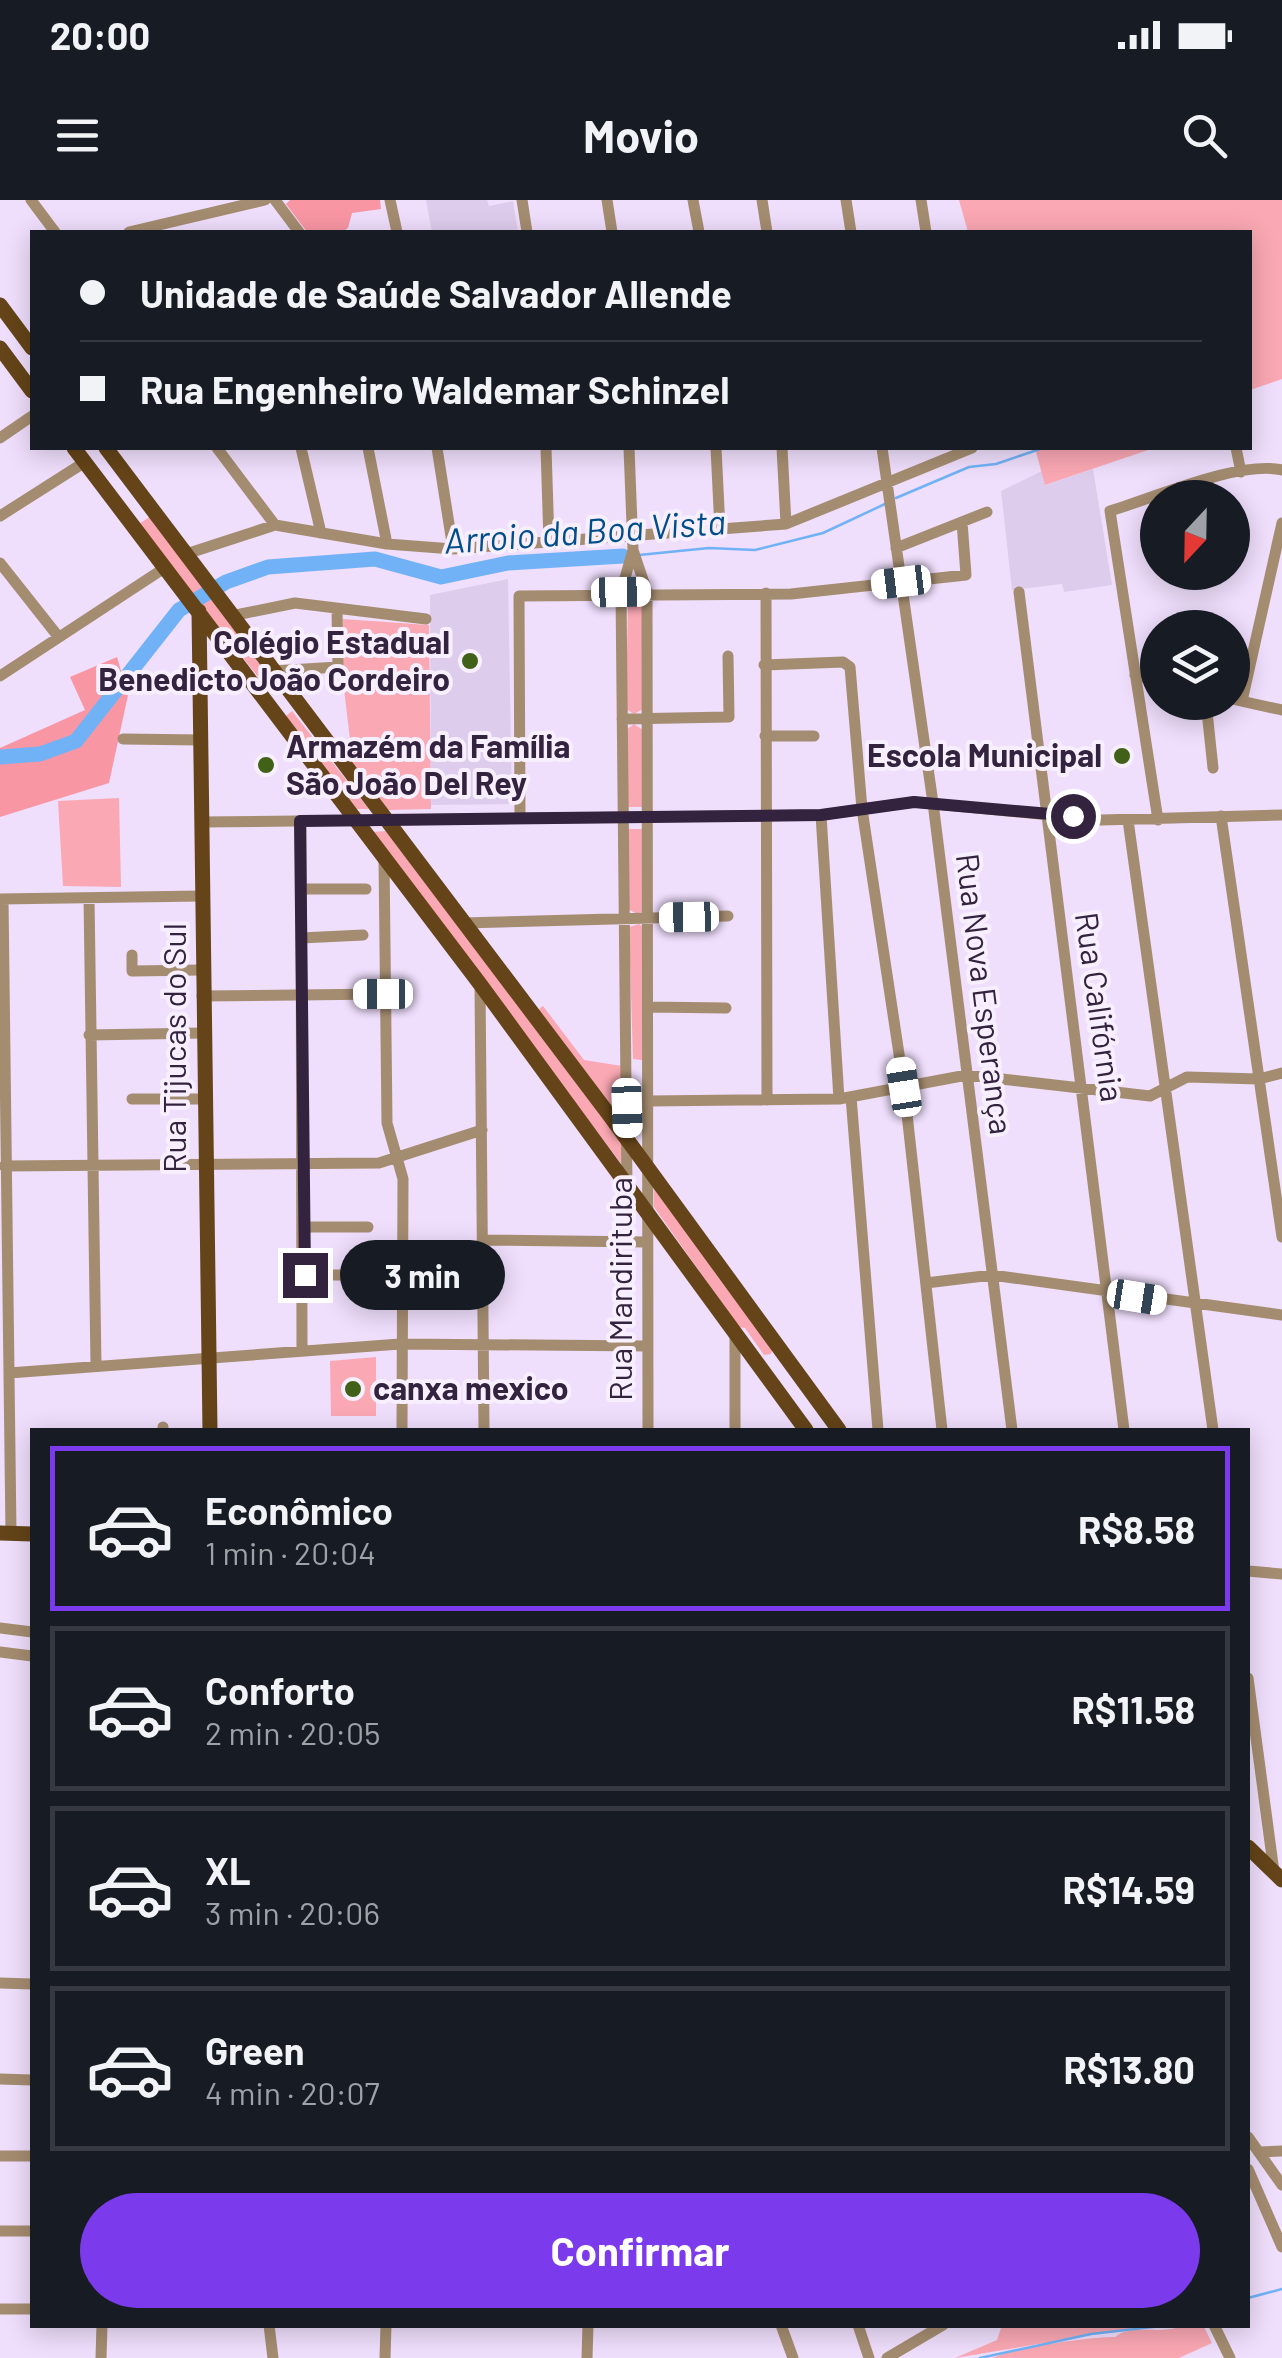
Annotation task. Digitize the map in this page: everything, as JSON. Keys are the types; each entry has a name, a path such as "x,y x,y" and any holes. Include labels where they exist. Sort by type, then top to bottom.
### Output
{"main road":[{"path":"0,305 30,343"},
{"path":"2,353 30,388"},
{"path":"75,450 402,880 644,1208 650,1236 736,1335 805,1428"},
{"path":"108,450 383,820 610,1116 837,1428"},
{"path":"125,514 141,514 146,501"},
{"name":"Rua Tijucas do Sul","path":"199,610 210,1428"},
{"path":"201,666 213,655 235,659"},
{"path":"266,699 278,697 278,678"},
{"path":"281,720 284,707 300,707"},
{"path":"610,1116 620,1118 627,1108"},
{"path":"754,1358 769,1360 775,1345"},
{"path":"5,1533 30,1534"},
{"path":"1250,1849 1278,1876"}],"street":[{"path":"31,200 54,230"},
{"path":"137,230 265,200"},
{"path":"274,200 297,230"},
{"path":"390,200 397,230"},
{"path":"522,200 526,230"},
{"path":"607,200 612,230"},
{"path":"694,200 699,230"},
{"path":"762,200 767,230"},
{"path":"846,200 851,230"},
{"path":"921,200 926,230"},
{"path":"0,438 30,417"},
{"path":"219,450 275,525"},
{"path":"301,450 321,533"},
{"path":"368,450 386,544"},
{"path":"438,450 454,549"},
{"path":"546,450 550,542"},
{"name":"Rua Mandirituba","path":"629,450 633,550 647,592 650,918 648,1168 644,1208"},
{"path":"716,450 720,529"},
{"path":"782,450 786,524"},
{"name":"Rua Nova Esperança","path":"882,450 933,803 1012,1428"},
{"path":"186,554 275,525 386,544 454,549 786,524 887,485 959,450"},
{"path":"1236,450 1240,472"},
{"path":"0,516 84,462"},
{"path":"1158,820 1110,511 1240,472 1268,466 1282,470"},
{"path":"896,548 986,512"},
{"path":"520,818 519,596 766,593 966,575 962,522"},
{"path":"1250,649 1282,523"},
{"name":"Rua Mandirituba","path":"627,1187 621,592 633,550"},
{"path":"0,564 57,635"},
{"path":"0,674 166,567"},
{"name":"Rua Califórnia","path":"1019,592 1124,1428"},
{"path":"766,593 767,1100"},
{"path":"231,616 296,603 426,619"},
{"path":"278,678 338,668 338,609"},
{"path":"622,719 729,718 728,656"},
{"path":"764,665 843,662 850,667 862,810 904,1087 942,1428"},
{"path":"1135,675 1140,676"},
{"path":"1250,703 1282,710"},
{"path":"1208,720 1213,768"},
{"path":"764,736 814,736"},
{"path":"123,740 201,740"},
{"path":"201,822 821,815 933,803 1128,820 1282,816"},
{"path":"821,815 877,1428"},
{"path":"1221,816 1282,1237"},
{"path":"1128,820 1213,1428"},
{"path":"300,821 305,1227 302,1349"},
{"path":"384,857 387,1123 404,1179 402,1428"},
{"path":"383,898 389,884 402,880"},
{"path":"301,888 366,889"},
{"path":"5,1533 9,1373 2,899 202,896"},
{"path":"89,898 90,1166 96,1366"},
{"path":"463,923 728,916"},
{"path":"301,938 363,935"},
{"path":"132,955 132,971 202,970"},
{"path":"480,984 484,1428"},
{"path":"202,996 383,994"},
{"path":"481,1022 486,1007 496,1006"},
{"path":"648,1007 726,1008"},
{"path":"90,1035 202,1033"},
{"path":"627,1076 638,1066 648,1076"},
{"path":"648,1101 845,1098 967,1075 1140,1096 1166,1089 1187,1076 1258,1079 1282,1072"},
{"path":"132,1099 203,1099"},
{"path":"4,1166 379,1163 482,1130"},
{"path":"305,1227 368,1227"},
{"path":"483,1240 650,1236"},
{"name":"Rua Mandirituba","path":"648,1428 650,1236"},
{"path":"926,1283 992,1274 1195,1306 1282,1315"},
{"path":"305,1275 368,1275"},
{"path":"735,1428 736,1335"},
{"path":"9,1373 400,1344 647,1346"},
{"path":"735,1361 754,1358"},
{"path":"1250,1571 1282,1574"},
{"path":"0,1628 30,1632"},
{"path":"0,1652 30,1656"},
{"path":"1250,1691 1278,1876"},
{"path":"0,1983 30,1984"},
{"path":"0,2079 30,2080"},
{"path":"1250,2140 1282,2185"},
{"path":"1260,2152 1282,2152"},
{"path":"0,2156 30,2156"},
{"path":"1250,2173 1282,2247"},
{"path":"0,2231 30,2232"},
{"path":"0,2309 30,2309"},
{"path":"102,2328 102,2358"},
{"path":"270,2328 273,2358"},
{"path":"385,2358 386,2328"},
{"path":"587,2358 588,2328"},
{"path":"782,2328 793,2358"},
{"path":"859,2328 869,2358"},
{"path":"886,2358 938,2328"},
{"path":"1215,2328 1230,2358"}],"shaded area":[{"path":"290,200 380,200 381,209 352,213 345,230 306,230 286,204"},
{"path":"426,200 487,200 489,206 513,201 518,230 432,230"},
{"path":"959,200 1282,200 1282,379 1252,389 1252,230 967,230"},
{"path":"1036,450 1148,450 1045,485"},
{"path":"1093,469 1112,585 1064,592 1062,584 1012,590 1001,491 1042,471 1046,485"},
{"path":"151,516 277,687 275,691 269,691 139,524"},
{"name":"Colégio Estadual Benedicto João Cordeiro","path":"508,579 512,804 431,805 430,595"},
{"path":"628,599 642,604 643,709 634,714 626,709"},
{"path":"343,619 429,625 431,809 388,810 345,753 351,748 342,672"},
{"path":"117,657 128,695 109,783 0,817 0,748 85,710 70,677"},
{"path":"292,711 369,809 355,809 286,716"},
{"path":"634,724 643,730 644,807 627,807 626,730"},
{"path":"119,798 121,887 63,886 58,801"},
{"path":"627,829 644,829 643,912 637,914 628,909"},
{"path":"386,831 625,1145 623,1166 371,832"},
{"path":"639,924 646,929 642,1060 633,1059 629,927"},
{"path":"543,1006 584,1060 622,1066 620,1112 616,1113 538,1010"},
{"path":"654,1184 772,1350 771,1354 764,1355 745,1328 739,1327 654,1207"},
{"name":"canxa mexico","path":"376,1357 376,1416 331,1416 330,1361"},
{"path":"1001,2328 1133,2328 955,2358 997,2340"},
{"path":"1204,2328 1212,2343 1179,2358 992,2358 1054,2343 1115,2337 1131,2331"}],"waterway":[{"name":"Arroio da Boa Vista","path":"896,498 969,467 996,464 1037,450"},
{"name":"Arroio da Boa Vista","path":"639,555 709,548 755,550 823,533 885,504"},
{"name":"Arroio da Boa Vista","path":"0,757 40,754 76,741 179,610 226,582 268,567 375,559 441,577 508,563 623,556"},
{"path":"1250,2297 1282,2289"},
{"path":"980,2358 1091,2334 1144,2328"}],"place":[{"name":"Colégio Estadual Benedicto João Cordeiro","path":"470,661"},
{"name":"Escola Municipal","path":"1122,756"},
{"name":"Armazém da Família São João Del Rey","path":"266,765"},
{"name":"canxa mexico","path":"353,1389"}],"route":[{"path":"305,1275 300,821 821,815 914,802 1073,816"}]}
